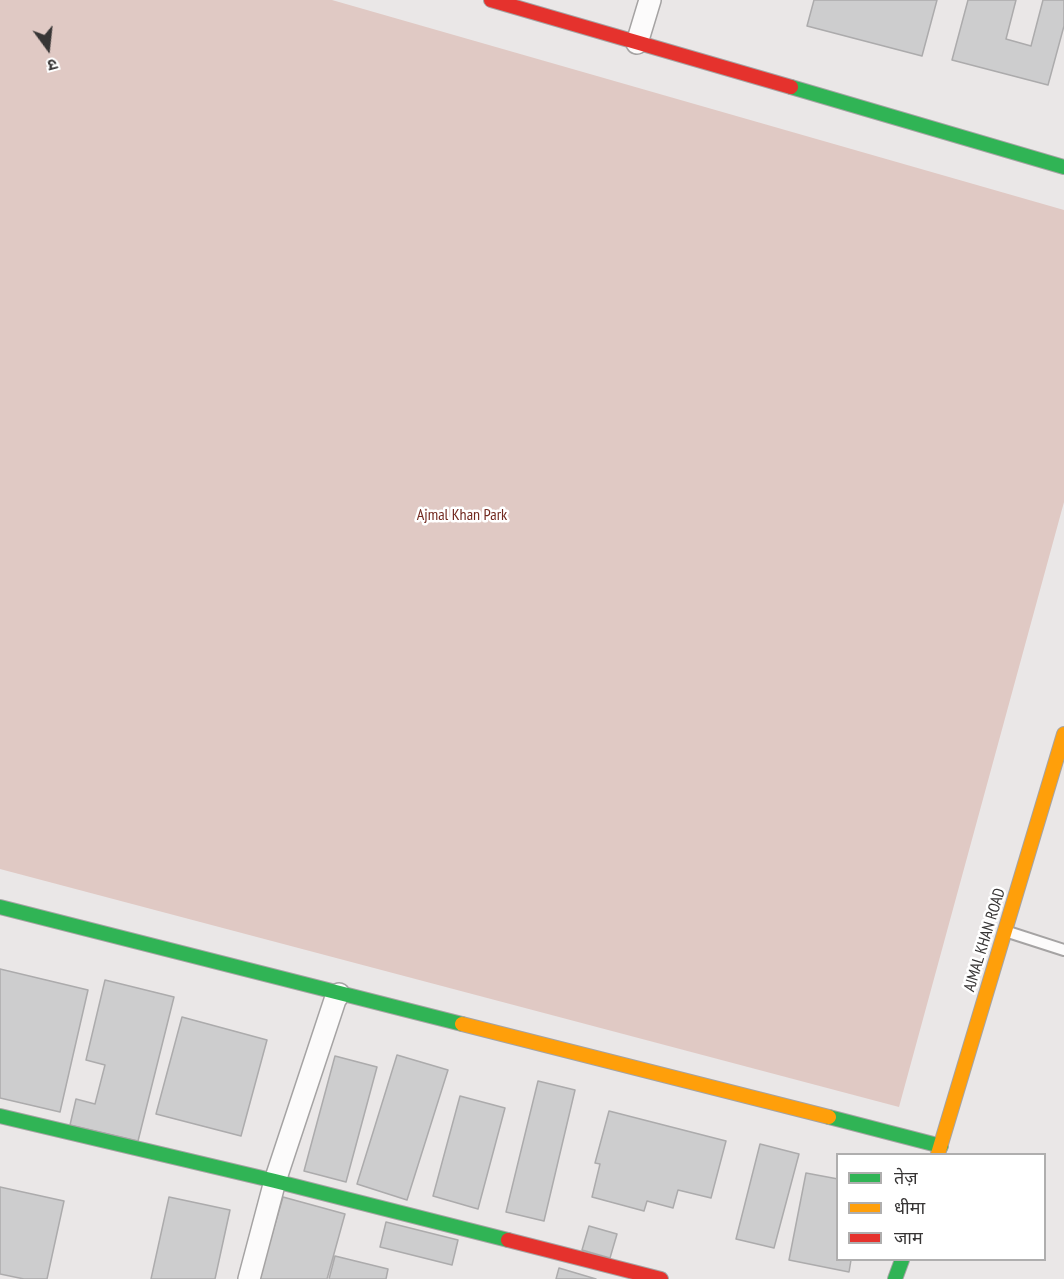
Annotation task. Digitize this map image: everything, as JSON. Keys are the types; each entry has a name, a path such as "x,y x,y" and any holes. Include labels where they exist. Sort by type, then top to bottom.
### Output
{"street":[{"path":"491,0 1064,167"},
{"path":"637,43 650,0"},
{"name":"AJMAL KHAN ROAD","path":"939,1150 1064,734"},
{"path":"0,907 939,1150"},
{"path":"249,1279 275,1181 335,1000 339,994"},
{"path":"0,1116 275,1181 661,1279"},
{"path":"895,1279 902,1261"}],"lane":[{"path":"1005,930 1064,950"}],"green space":[{"name":"Ajmal Khan Park","path":"0,0 332,0 1064,210 1064,502 899,1107 0,869"}],"building":[{"path":"814,0 937,0 922,56 807,26"},
{"path":"968,0 1016,0 1006,39 1031,46 1043,0 1064,0 1064,26 1048,85 952,60"},
{"path":"0,969 88,990 60,1112 0,1098"},
{"path":"105,980 174,997 138,1141 70,1125 76,1099 95,1104 105,1065 86,1060"},
{"path":"182,1017 267,1040 241,1136 156,1114"},
{"path":"397,1055 448,1070 407,1200 357,1184"},
{"path":"335,1056 377,1067 346,1182 304,1171"},
{"path":"538,1081 575,1090 544,1221 506,1212"},
{"path":"460,1096 505,1108 478,1209 433,1196"},
{"path":"609,1111 726,1141 711,1198 678,1190 673,1208 647,1201 644,1211 592,1197 600,1164 595,1163"},
{"path":"760,1144 799,1154 774,1248 736,1239"},
{"path":"806,1173 836,1179 836,1261 851,1261 849,1272 789,1260"},
{"path":"0,1187 64,1201 47,1279 24,1279 0,1274"},
{"path":"169,1197 230,1210 215,1279 151,1279"},
{"path":"283,1197 345,1214 327,1279 259,1279"},
{"path":"386,1222 458,1240 452,1265 380,1247"},
{"path":"589,1226 617,1234 610,1258 582,1250"},
{"path":"335,1256 388,1269 386,1279 329,1279"},
{"path":"559,1268 596,1279 556,1279"}],"traffic: fast":[{"path":"791,87 1064,167"},
{"path":"0,907 462,1024"},
{"path":"0,1116 275,1181 508,1240"},
{"path":"829,1117 941,1146"},
{"path":"895,1279 902,1261"}],"traffic: slow":[{"path":"938,1153 1064,734"},
{"path":"462,1024 829,1117"}],"traffic: jam":[{"path":"491,0 791,87"},
{"path":"508,1240 661,1279"}]}
